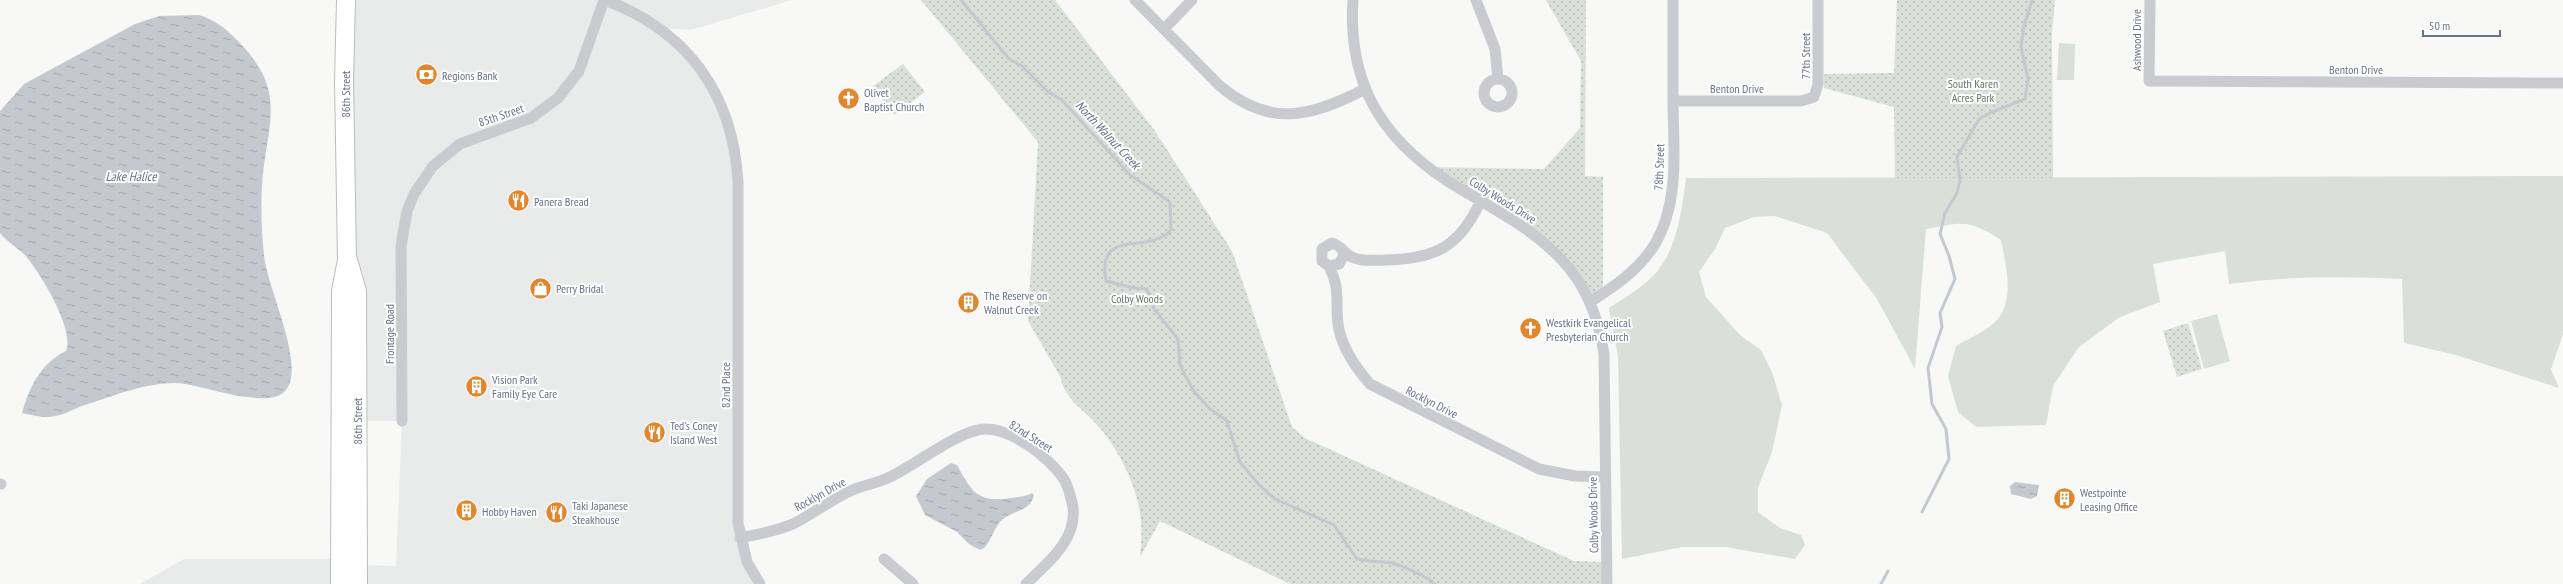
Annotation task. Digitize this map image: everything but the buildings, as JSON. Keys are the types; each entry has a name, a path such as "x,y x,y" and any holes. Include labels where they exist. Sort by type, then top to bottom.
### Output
{"main road":[{"name":"86th Street","path":"340,584 340,291 347,260 344,80 346,0"},
{"name":"86th Street","path":"347,260 358,291 358,584"}],"street":[{"name":"82nd Place","path":"604,0 640,15 659,27 677,42 705,75 726,114 733,136 738,182 738,514 740,538 747,562 760,584"},
{"name":"85th Street","path":"401,246 407,211 414,194 437,162 460,144 475,137 531,118 554,102 571,84 588,50 604,0"},
{"path":"1135,0 1220,86 1235,99 1253,108 1272,113 1299,114 1335,104 1365,89"},
{"path":"1164,29 1192,0"},
{"name":"Colby Woods Drive","path":"1353,0 1353,44 1365,89 1376,112 1398,141 1428,167 1497,209 1535,235 1561,258 1572,272 1590,302 1601,335 1604,354 1607,584"},
{"path":"1476,0 1495,49 1498,79"},
{"name":"78th Street","path":"1590,302 1625,279 1638,266 1655,244 1666,218 1672,191 1673,0"},
{"name":"77th Street","path":"1801,101 1808,100 1817,91 1818,0"},
{"name":"Ashwood Drive","path":"2149,81 2150,0"},
{"name":"Benton Drive","path":"2149,81 2563,83"},
{"name":"Benton Drive","path":"1673,101 1801,101"},
{"path":"1342,248 1352,258 1373,260 1413,259 1440,251 1458,236 1481,200"},
{"name":"Rocklyn Drive","path":"1342,248 1332,243 1322,249 1322,261 1330,266 1337,283 1338,325 1342,337 1357,370 1370,384 1539,469 1575,476 1605,477"},
{"name":"Frontage Road","path":"401,246 402,421"},
{"path":"1330,266 1341,262 1344,255 1342,248"},
{"name":"82nd Street","path":"911,465 970,432 988,429 1005,432 1047,460 1065,482 1071,497 1072,523 1062,547 1026,584"},
{"name":"Rocklyn Drive","path":"740,538 786,526 850,490 890,477 911,465"},
{"path":"884,559 899,580 912,584"}],"shaded area":[{"path":"347,0 792,0 691,30 660,28 692,58 733,136 739,529 760,584 358,584 358,565 396,566 402,421 357,421 347,260"},
{"path":"184,559 332,559 332,584 140,584"}],"green space":[{"name":"Colby Woods","path":"921,0 1055,0 1155,131 1232,251 1292,427 1305,438 1574,561 1606,562 1606,584 1290,584 1160,521 1140,557 1140,511 1128,472 1107,437 1066,392 1061,378 1028,321 1038,142"},
{"path":"1546,0 1586,0 1585,176 1603,177 1603,293 1590,302 1561,258 1428,167 1544,169 1580,128 1581,61"},
{"name":"South Karen Acres Park","path":"1897,0 2055,0 2052,33 2053,178 1895,178 1894,107 1824,88 1824,74 1894,73"},
{"path":"2059,43 2075,44 2074,80 2057,80"},
{"path":"903,64 925,92 894,115 873,86"},
{"path":"2563,176 2563,334 2551,369 2559,388 2456,355 2404,343 2402,279 2316,277 2272,279 2229,284 2225,251 2153,264 2160,302 2120,317 2079,347 2053,386 2046,425 1976,427 1958,412 1948,376 1956,346 1994,323 2001,315 2007,295 2007,273 2001,240 1990,233 1973,225 1965,224 1926,229 1915,369 1877,299 1827,233 1775,216 1754,217 1725,228 1715,249 1699,272 1706,297 1740,335 1761,350 1772,372 1782,405 1772,452 1758,488 1758,512 1780,528 1801,535 1805,545 1795,559 1726,547 1682,547 1622,559 1618,357 1609,308 1646,282 1653,276 1663,263 1673,243 1676,233 1686,178"},
{"path":"2217,314 2230,361 2204,369 2191,321"},
{"path":"2188,323 2202,369 2177,377 2163,331"}],"water":[{"name":"Lake Halice","path":"199,15 211,19 220,25 238,41 252,57 261,71 267,85 271,114 262,187 262,232 267,269 289,345 291,378 286,390 277,396 265,398 233,395 186,384 175,383 152,385 129,391 54,416 42,417 22,413 37,377 49,362 66,351 67,341 66,329 61,316 39,274 25,255 0,233 0,111 24,84 135,24 159,16"},
{"path":"951,463 957,465 972,489 983,497 1000,499 1022,497 1032,493 1034,495 1032,500 1025,508 1003,519 997,526 987,545 980,550 969,544 957,532 925,515 916,496 927,479"},
{"path":"2015,482 2039,485 2037,496 2031,499 2011,494 2010,486"}],"waterway":[{"name":"North Walnut Creek","path":"961,0 1009,59 1022,66 1048,92 1062,100 1130,175 1170,202 1171,230 1161,237 1150,241 1116,248 1109,253 1105,264 1106,281 1134,288 1147,289 1154,309 1178,339 1180,365 1193,390 1209,408 1227,421 1240,462 1259,485 1275,499 1334,525 1357,559 1396,564 1435,584"},
{"path":"1922,512 1949,459 1946,429 1932,404 1928,368 1942,327 1940,313 1955,279 1949,256 1940,234 1945,213 1957,193 1960,180 1957,157 1979,119 1992,112 2025,99 2028,79 2021,47 2024,26 2032,0"},
{"path":"1881,584 1888,571"}],"place":[{"name":"Regions Bank","path":"427,75"},
{"name":"Olivet Baptist Church","path":"848,99"},
{"name":"Panera Bread","path":"518,201"},
{"name":"Perry Bridal","path":"540,288"},
{"name":"The Reserve on Walnut Creek","path":"969,302"},
{"name":"Westkirk Evangelical Presbyterian Church","path":"1530,329"},
{"name":"Vision Park Family Eye Care","path":"476,386"},
{"name":"Ted's Coney Island West","path":"655,432"},
{"name":"Westpointe Leasing Office","path":"2065,499"},
{"name":"Hobby Haven","path":"466,511"},
{"name":"Taki Japanese Steakhouse","path":"556,512"}]}
